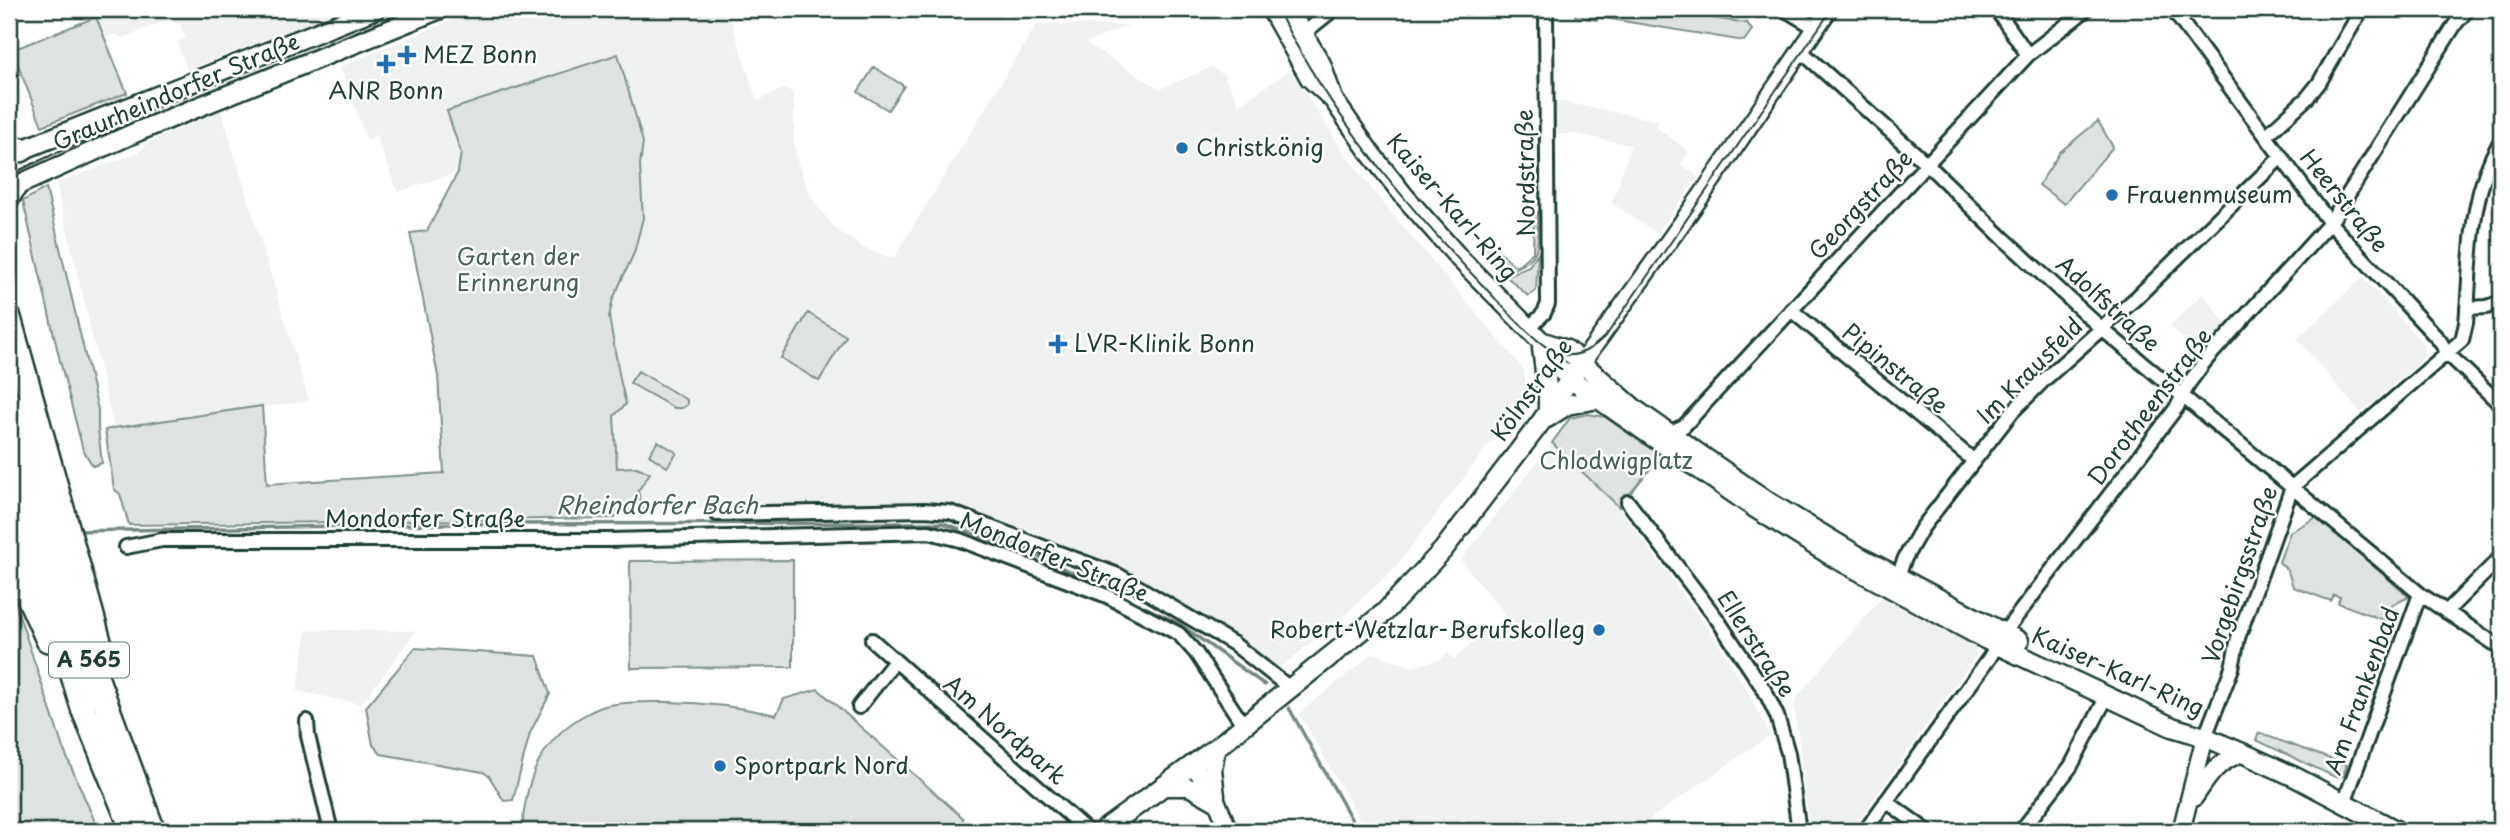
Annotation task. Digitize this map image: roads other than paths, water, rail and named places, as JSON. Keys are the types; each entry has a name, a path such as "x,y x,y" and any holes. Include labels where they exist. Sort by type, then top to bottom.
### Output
{"highway":[{"path":"9,318 56,484 53,581"},
{"name":"A 565","path":"9,404 19,482 53,581 153,831"},
{"path":"9,542 53,581"},
{"name":"A 565","path":"53,581 68,687 84,711 133,831"}],"main road":[{"name":"Graurheindorfer Straße","path":"13,150 376,9"},
{"name":"Graurheindorfer Straße","path":"10,190 151,126 440,9"},
{"name":"Kaiser-Karl-Ring","path":"1271,9 1310,78 1333,99 1405,197 1460,259 1570,371 1755,508 1905,597 2180,718 2205,737"},
{"name":"Kaiser-Karl-Ring","path":"1288,9 1321,64 1333,99"},
{"path":"1535,335 1548,395 1544,417"},
{"name":"Kaiser-Karl-Ring","path":"1570,371 1596,377 1604,395 1669,433 1767,501 2000,639 2107,696 2172,727 2205,737"},
{"name":"Kölnstraße","path":"1102,831 1291,689 1408,589 1443,550 1544,417 1570,371"},
{"path":"1544,417 1567,405 1604,395"},
{"path":"2205,737 2243,753 2397,831"}],"street":[{"path":"1307,40 1309,29 1334,9"},
{"name":"Nordstraße","path":"1535,335 1548,303 1546,9"},
{"path":"1784,9 1816,28"},
{"name":"Kölnstraße","path":"1570,371 1597,341 1829,9"},
{"path":"1996,9 2028,55"},
{"name":"Georgstraße","path":"1669,433 1684,426 2028,55 2087,9"},
{"name":"Heerstraße","path":"2172,9 2330,223 2440,341 2447,353 2501,404"},
{"path":"2267,135 2319,83 2362,9"},
{"name":"Dorotheenstraße","path":"1865,831 2000,639 2177,407 2206,360 2330,223 2456,23 2468,9"},
{"name":"Adolfstraße","path":"1801,51 1927,164 2102,330 2420,594 2501,648"},
{"name":"Vorgebirgsstraße","path":"2181,831 2205,737 2228,678 2238,638 2292,487 2462,341 2468,308 2477,198 2484,173 2501,140"},
{"name":"Im Krausfeld","path":"1897,578 1905,558 1923,528 2012,412 2045,379 2102,330 2281,157"},
{"path":"2468,308 2487,307 2501,302"},
{"name":"Pipinstraße","path":"1791,310 1973,460"},
{"path":"1597,341 1604,395"},
{"name":"Ellerstraße","path":"1628,502 1717,619 1765,691 1777,716 1788,753 1799,831"},
{"path":"717,514 925,510 950,512 1118,575 1234,644 1291,689"},
{"name":"Mondorfer Straße","path":"126,547 162,540 610,540 929,532 960,540 1107,596 1179,634 1196,653 1244,726"},
{"path":"2446,612 2501,557"},
{"name":"Am Frankenbad","path":"2344,803 2420,594"},
{"name":"Am Nordpark","path":"872,640 1087,831"},
{"path":"859,707 895,661"},
{"path":"2021,831 2071,766 2107,696"},
{"path":"307,721 308,736 331,831"},
{"path":"1217,747 1213,769 1217,802"},
{"path":"2186,809 2216,767 2226,759 2243,753"},
{"path":"1193,764 1217,802 1229,831"},
{"path":"1164,787 1189,787 1217,802"},
{"path":"1886,801 1927,831"}],"waterway":[{"name":"Rheindorfer Bach","path":"75,531 451,524 943,523 1044,559 1178,623 1265,685"},
{"name":"Rheindorfer Bach","path":"1289,708 1358,831"}],"tram line":[{"path":"9,175 54,154 414,9"},
{"path":"1277,9 1321,86 1400,194 1522,326 1549,349 1565,355 1579,354 1591,348 1608,333 1832,9"}],"place":[{"name":"MEZ Bonn","path":"407,55"},
{"name":"ANR Bonn","path":"386,64"},
{"name":"Christkönig","path":"1182,148"},
{"name":"Frauenmuseum","path":"2112,195"},
{"name":"LVR-Klinik Bonn","path":"1058,344"},
{"name":"Robert-Wetzlar-Berufskolleg","path":"1599,630"},
{"name":"Sportpark Nord","path":"720,766"}],"park label":[{"name":"Garten der Erinnerung","path":"518,270"},
{"name":"Chlodwigplatz","path":"1616,461"}]}
